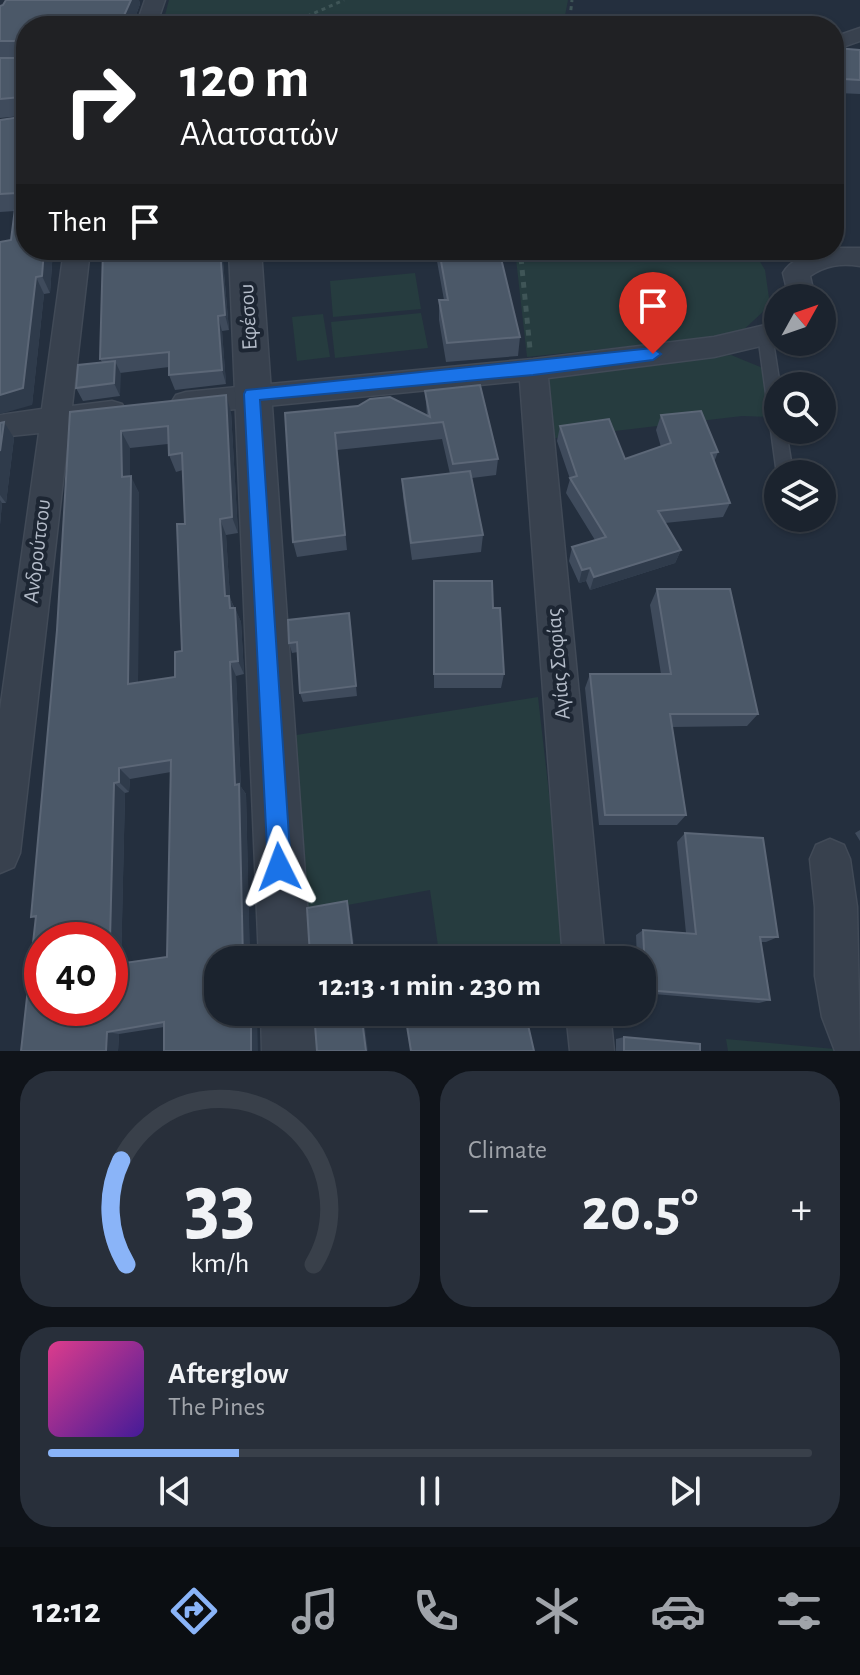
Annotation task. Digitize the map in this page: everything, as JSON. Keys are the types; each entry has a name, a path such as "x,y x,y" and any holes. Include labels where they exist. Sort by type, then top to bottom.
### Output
{"street":[{"path":"820,284 837,268 860,259"},
{"name":"Ανδρούτσου","path":"0,853 76,260"},
{"name":"Εφέσου","path":"245,260 284,946"},
{"path":"799,284 796,273 807,263 821,260"},
{"path":"0,426 252,394 533,369 714,347 764,336"},
{"name":"Αγίας Σοφίας","path":"533,369 583,946"},
{"path":"830,859 836,907 836,976 844,1017 857,1051"},
{"path":"289,1026 290,1051"},
{"path":"589,1026 592,1051"}],"path":[{"path":"308,16 344,0"},
{"path":"521,260 533,369"}],"green space":[{"path":"169,0 568,0 565,16 165,16"},
{"path":"516,260 759,260 765,270 767,284 764,284 764,311 738,335 527,357"},
{"path":"415,273 421,309 333,317 330,281"},
{"path":"421,313 428,348 335,358 331,322"},
{"path":"323,314 330,357 297,361 292,317"},
{"path":"731,355 765,369 764,417 742,416 547,439 543,375"},
{"path":"538,697 566,946 438,946 430,890 298,914 290,736"},
{"path":"726,1039 845,1050 846,1051 728,1051"}],"building":[{"path":"6,0 131,0 124,16 16,16 16,41 0,41 0,6"},
{"path":"844,49 860,50 860,80 844,79"},
{"path":"0,58 16,58 16,97 0,99"},
{"path":"16,118 16,193 0,194 0,120"},
{"path":"16,201 16,260 43,260 42,276 36,277 23,388 0,395 0,242 11,240"},
{"path":"103,260 221,260 225,315 218,316 222,370 169,375 169,352 100,359"},
{"path":"441,260 501,260 520,337 447,343 439,300 448,300"},
{"path":"115,361 114,383 76,388 78,365"},
{"path":"480,385 498,459 453,464 443,422 335,433 345,535 293,542 285,413 358,406 370,399 390,397 430,417 425,391"},
{"path":"226,395 232,517 220,519 225,596 229,596 230,608 235,608 238,661 230,662 235,785 239,784 243,946 204,946 204,1026 251,1026 251,1051 164,1051 164,1022 107,1032 106,1051 21,1051 24,1024 128,1026 128,962 167,957 171,760 119,768 119,782 114,783 110,922 35,922 36,916 31,917 57,630 70,412","holes":["168,426 169,455 182,453 185,524 177,524 182,651 175,652 175,677 128,684 131,476 122,477 121,431"]},
{"path":"701,411 718,452 711,453 730,503 658,511 681,550 594,577 590,568 582,570 572,547 606,537 570,478 577,476 560,426 609,419 625,459 671,443 661,415"},
{"path":"4,422 0,451 0,423"},
{"path":"470,471 483,535 411,543 402,479"},
{"path":"434,581 492,581 493,608 500,608 504,674 434,674"},
{"path":"657,589 730,589 758,714 670,714 686,815 605,815 590,674 671,674"},
{"path":"349,613 356,686 300,693 297,642 289,643 288,620"},
{"path":"685,833 763,838 778,937 760,937 770,1000 656,991 656,946 644,946 643,930 696,934"},
{"path":"347,901 352,946 309,946 307,908"},
{"path":"315,1026 363,1026 366,1051 317,1051"},
{"path":"407,1026 528,1026 534,1051 411,1051"},
{"path":"624,1037 700,1044 700,1051 624,1051"}],"route":[{"path":"279,867 252,394 533,369 653,354"}]}
